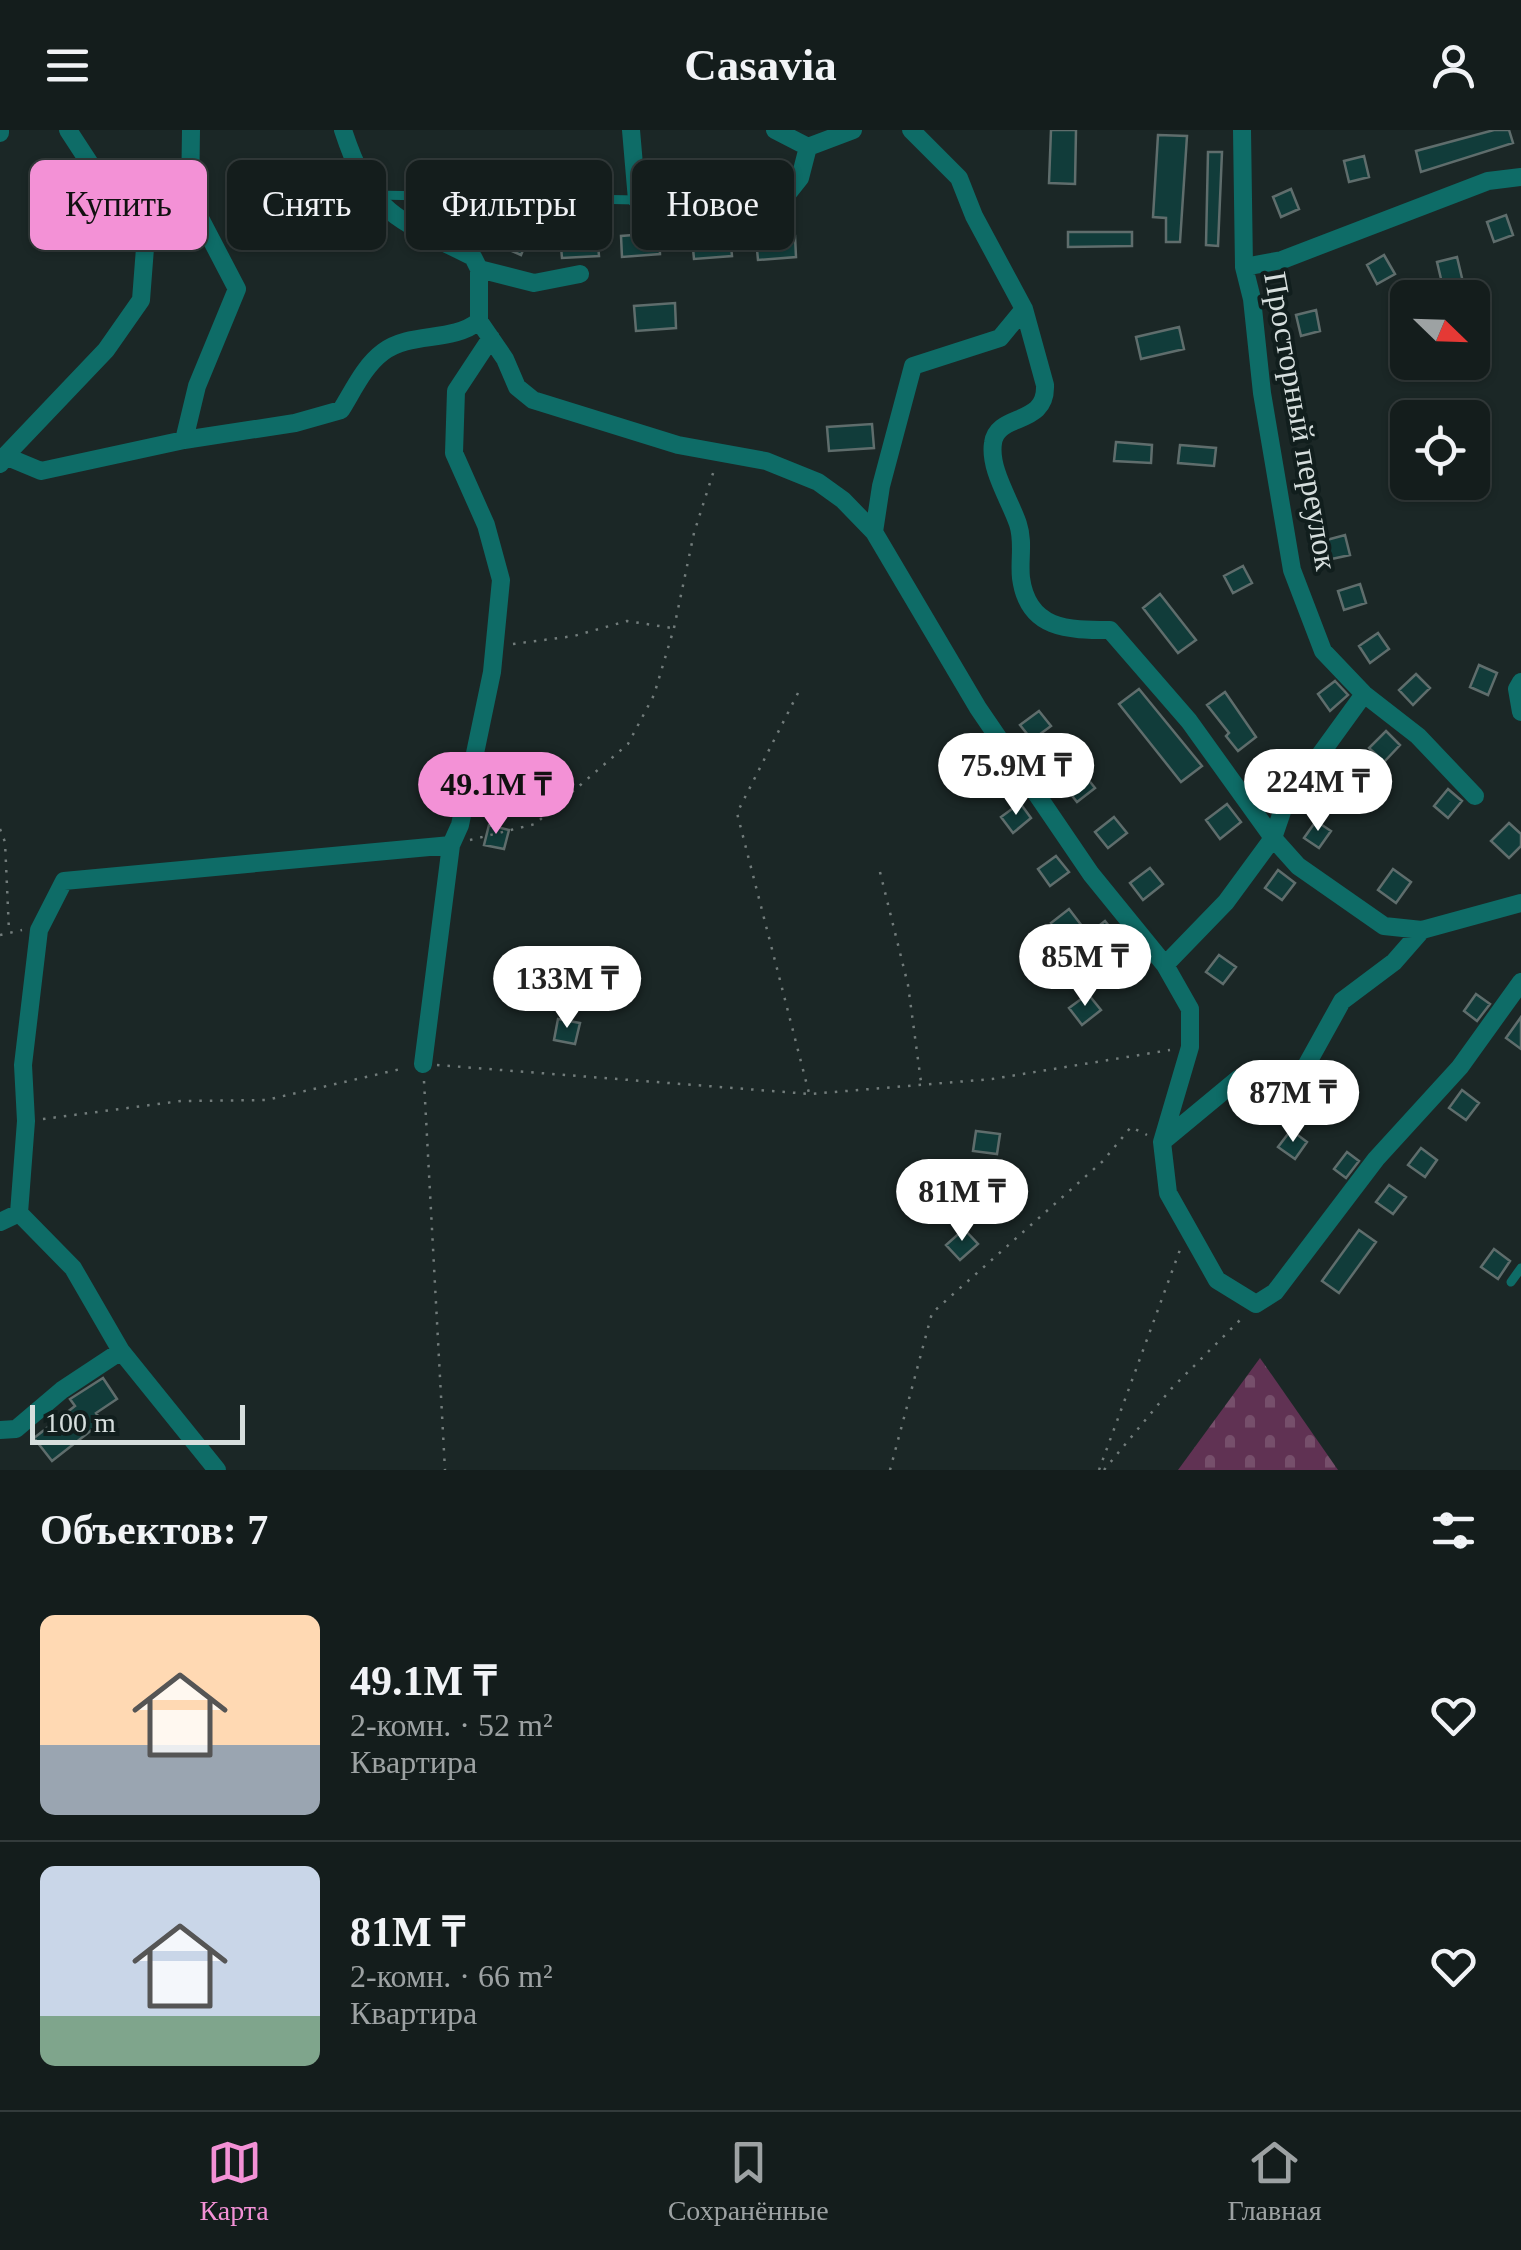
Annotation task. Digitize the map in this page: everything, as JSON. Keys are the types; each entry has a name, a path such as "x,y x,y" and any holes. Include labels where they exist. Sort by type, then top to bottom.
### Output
{"street":[{"path":"68,130 88,160"},
{"path":"190,130 190,160"},
{"path":"343,130 356,160"},
{"path":"631,130 634,160"},
{"path":"774,130 808,147 853,130"},
{"path":"910,130 959,178 974,216 1024,309 1046,396 1036,412 1000,428 993,440 999,476 1021,533 1021,579 1038,616 1068,630 1110,630 1189,721 1273,838 1298,866 1384,926 1422,930 1521,902"},
{"name":"Просторный переулок","path":"1242,130 1244,267 1292,570 1323,650 1364,694 1418,736 1475,796"},
{"path":"794,186 800,178 808,147"},
{"path":"1244,267 1282,260 1488,181 1521,177"},
{"path":"386,207 401,220 474,257 479,269 480,321 517,387 533,400 678,445 766,461 818,482 843,500 874,532 978,708 1091,874 1165,965 1190,1009 1190,1047 1162,1142 1168,1193 1217,1280 1256,1304 1275,1292 1376,1159 1460,1067 1521,982"},
{"path":"184,440 197,386 237,289 207,232"},
{"path":"146,250 141,300 106,350 3,460 41,470 184,440 295,423 341,410 382,352 403,343 466,332 480,321"},
{"path":"479,269 534,283 580,274"},
{"path":"874,532 913,366 1000,338 1024,309"},
{"path":"423,1064 451,844 460,825 474,767 494,647 500,580 486,525 454,453 456,390 492,338"},
{"path":"1519,685 1521,712"},
{"path":"1165,965 1226,902 1273,838 1286,802 1364,694"},
{"path":"217,1470 121,1351 73,1268 19,1213 26,1121 23,1065 38,930 64,881 451,844"},
{"path":"1162,1142 1238,1079 1301,1076 1342,1001 1394,962 1422,930"},
{"path":"0,1222 19,1213"},
{"path":"0,1430 16,1430 62,1390 121,1351"}],"lane":[{"path":"386,195 632,200"},
{"path":"1512,1282 1521,1268"}],"path":[{"path":"451,844 535,824 628,744 654,696 674,628 694,533 720,451"},
{"path":"494,647 574,636 626,622 674,628"},
{"path":"798,693 737,813 810,1094"},
{"path":"0,830 5,842 9,930"},
{"path":"880,872 908,985 921,1083"},
{"path":"0,935 9,930 38,930"},
{"path":"26,1121 181,1101 266,1100 423,1064 810,1094 992,1079 1190,1047"},
{"path":"423,1064 444,1470"},
{"path":"890,1470 932,1313 1103,1161 1131,1127 1162,1142"},
{"path":"1101,1470 1188,1232"},
{"path":"1101,1470 1171,1389 1256,1304"}],"green space":[{"path":"1260,1358 1338,1470 1178,1470"}],"building":[{"path":"1051,130 1076,130 1075,184 1049,183"},
{"path":"1494,130 1509,130 1513,143 1421,172 1416,151"},
{"path":"1158,135 1187,136 1180,242 1166,242 1166,218 1153,217"},
{"path":"1208,152 1222,152 1218,246 1206,245"},
{"path":"1364,156 1369,177 1349,182 1344,161"},
{"path":"1291,189 1299,209 1281,217 1273,197"},
{"path":"1506,215 1513,235 1494,242 1487,222"},
{"path":"1068,232 1132,232 1132,246 1068,247"},
{"path":"632,235 632,250 660,250 660,254 622,257 621,236"},
{"path":"794,236 796,257 758,260 757,250 794,250"},
{"path":"561,250 598,250 599,256 562,258"},
{"path":"693,250 731,250 732,256 694,259"},
{"path":"1384,255 1395,274 1377,284 1367,265"},
{"path":"1457,257 1462,278 1441,280 1437,262"},
{"path":"675,303 676,328 636,331 634,306"},
{"path":"1316,310 1320,331 1301,336 1296,315"},
{"path":"1179,327 1184,349 1141,359 1136,337"},
{"path":"872,424 874,448 829,451 827,427"},
{"path":"1116,442 1152,445 1151,463 1114,461"},
{"path":"1180,445 1216,448 1214,466 1178,463"},
{"path":"1345,535 1350,555 1327,560 1323,541"},
{"path":"1243,566 1252,583 1233,593 1224,576"},
{"path":"1360,584 1366,603 1344,610 1338,591"},
{"path":"1160,594 1196,640 1178,653 1143,608"},
{"path":"1378,633 1389,649 1370,663 1359,646"},
{"path":"1479,665 1497,673 1488,695 1470,687"},
{"path":"1416,674 1430,688 1413,705 1399,690"},
{"path":"1335,681 1348,695 1330,711 1318,694"},
{"path":"1139,689 1202,766 1181,782 1119,704"},
{"path":"1225,692 1256,737 1238,751 1207,705"},
{"path":"1039,711 1051,726 1032,740 1020,725"},
{"path":"1386,731 1400,745 1384,762 1369,748"},
{"path":"980,748 992,764 973,779 961,762"},
{"path":"1270,757 1283,773 1264,788 1251,772"},
{"path":"1083,773 1095,788 1077,802 1065,787"},
{"path":"1448,789 1462,801 1448,818 1434,806"},
{"path":"1020,803 1031,818 1013,833 1001,817"},
{"path":"1227,804 1241,822 1220,839 1206,820"},
{"path":"1114,817 1127,833 1108,848 1095,832"},
{"path":"1316,821 1331,831 1319,848 1304,838"},
{"path":"1509,823 1521,834 1521,846 1509,858 1491,841"},
{"path":"489,825 509,830 504,849 484,845"},
{"path":"1056,856 1069,872 1050,886 1038,869"},
{"path":"1150,868 1163,884 1143,900 1130,883"},
{"path":"1393,869 1411,882 1396,903 1378,890"},
{"path":"1278,870 1295,883 1282,900 1265,888"},
{"path":"1069,909 1082,926 1063,940 1051,923"},
{"path":"1105,921 1118,937 1099,952 1086,936"},
{"path":"1219,955 1236,967 1223,984 1206,972"},
{"path":"1088,994 1101,1010 1082,1025 1069,1008"},
{"path":"1476,994 1490,1004 1477,1021 1464,1011"},
{"path":"1521,1017 1521,1049 1506,1038"},
{"path":"558,1019 580,1023 575,1044 554,1040"},
{"path":"1327,1081 1344,1093 1331,1110 1314,1098"},
{"path":"1462,1090 1479,1103 1466,1120 1449,1108"},
{"path":"1291,1130 1307,1142 1295,1159 1278,1147"},
{"path":"976,1131 1000,1134 997,1154 973,1151"},
{"path":"1421,1148 1437,1160 1425,1177 1408,1165"},
{"path":"1347,1152 1359,1161 1346,1178 1334,1169"},
{"path":"1389,1185 1406,1197 1393,1214 1376,1202"},
{"path":"964,1229 978,1244 960,1260 946,1245"},
{"path":"1359,1230 1376,1242 1339,1293 1322,1281"},
{"path":"1494,1249 1510,1261 1498,1279 1481,1267"},
{"path":"103,1378 117,1399 96,1413 102,1422 52,1461 34,1438 75,1406 70,1399"}]}
